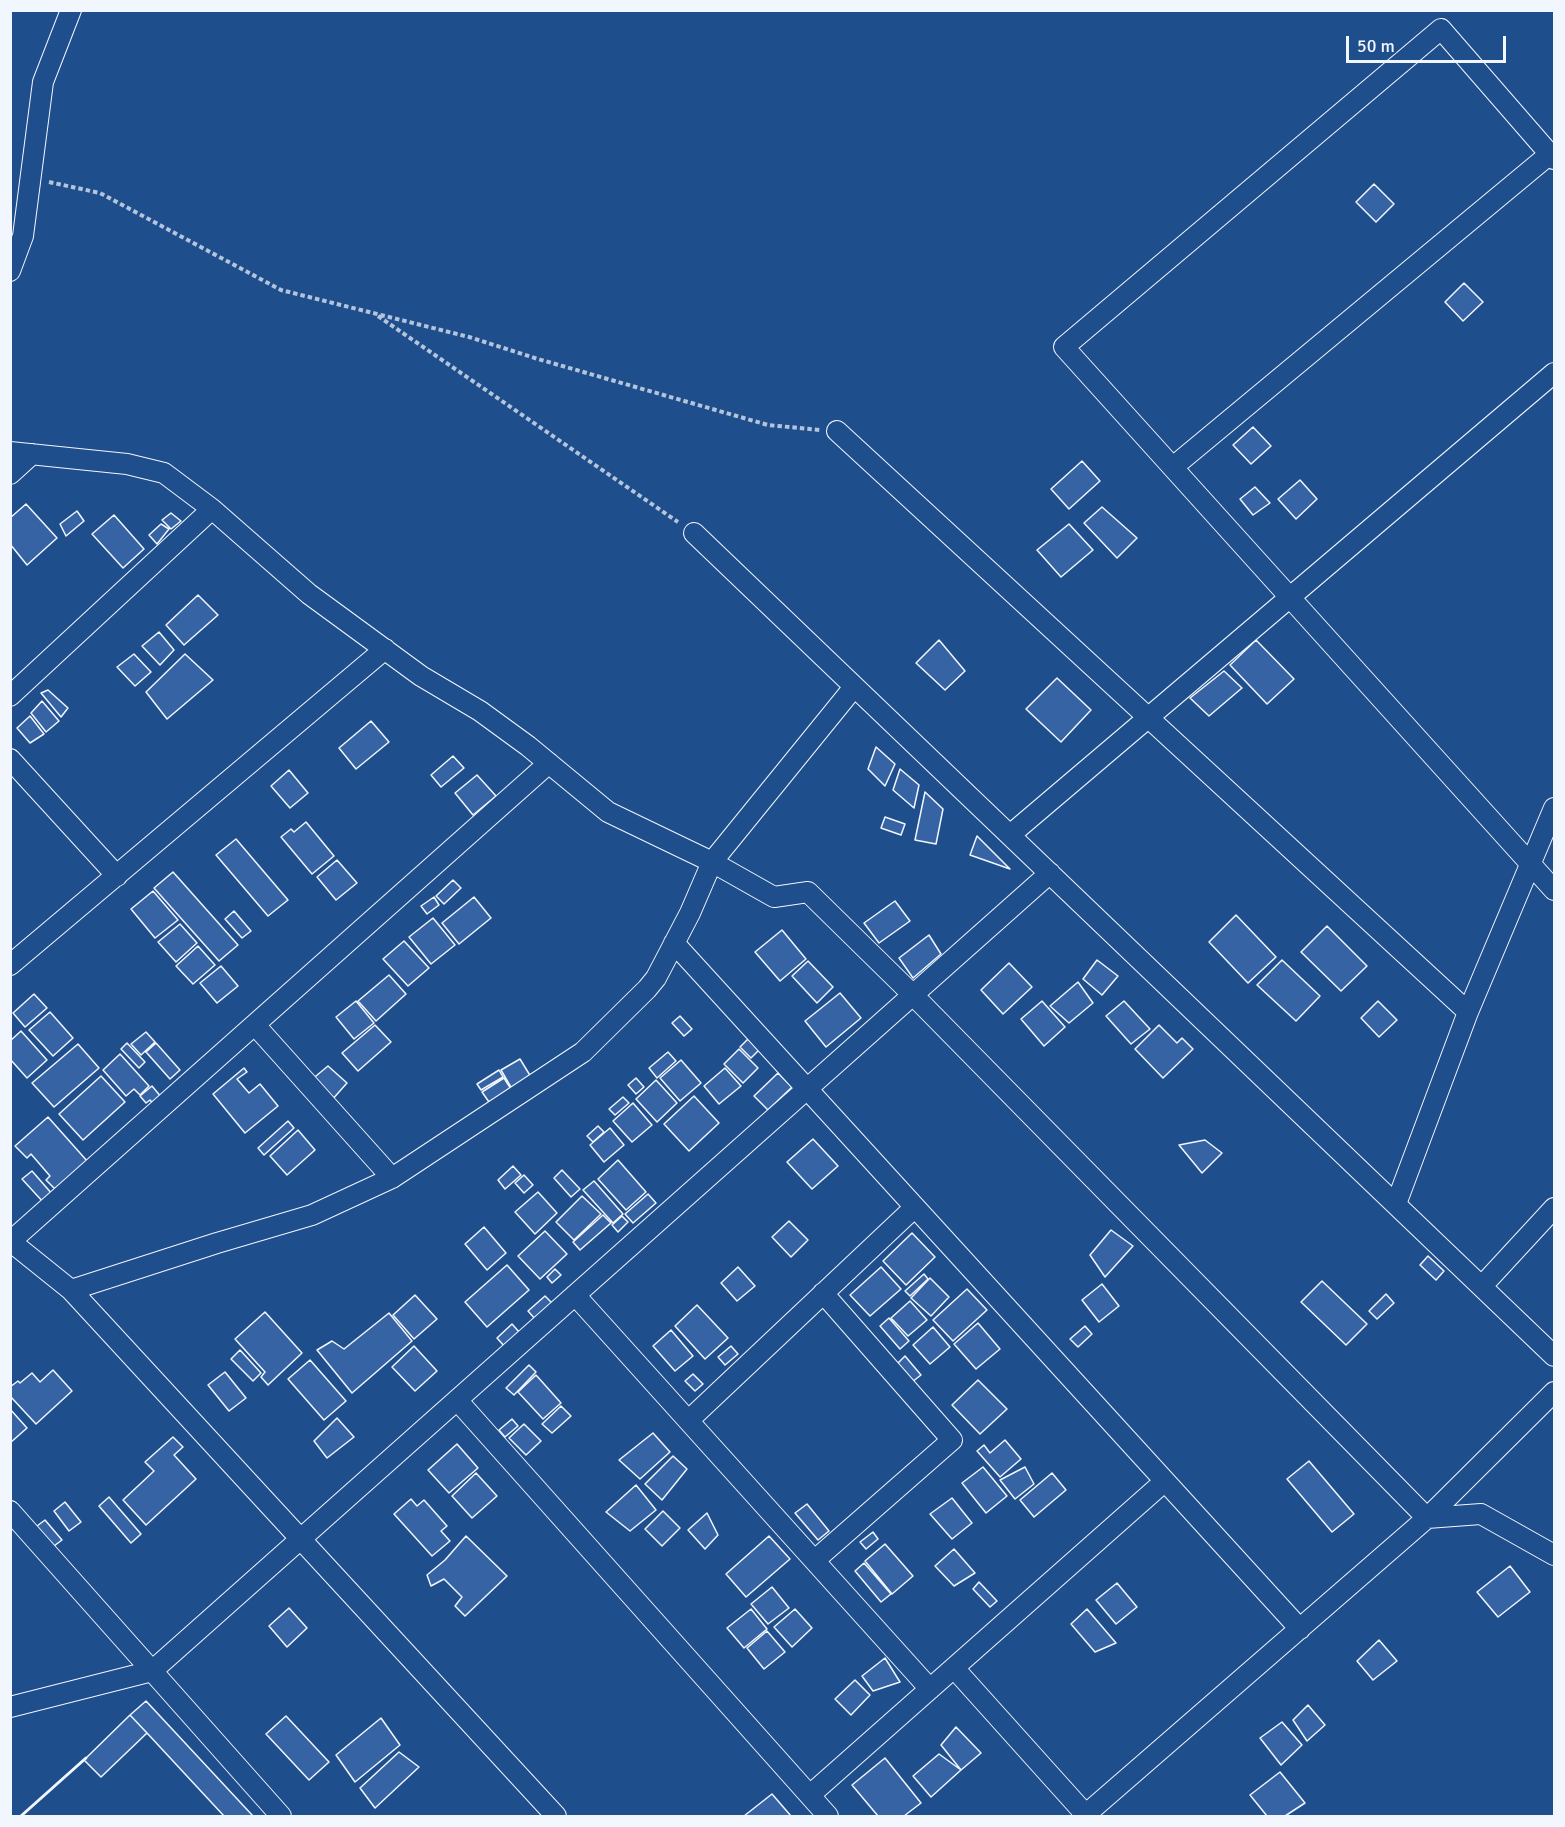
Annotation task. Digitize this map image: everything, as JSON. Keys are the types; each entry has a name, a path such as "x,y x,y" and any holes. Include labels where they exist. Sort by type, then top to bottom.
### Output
{"street":[{"path":"10,271 23,236 43,82 71,10"},
{"path":"1173,467 1552,157 1442,29 1064,347 1554,890"},
{"path":"1010,835 1554,373"},
{"path":"837,431 1468,1012"},
{"path":"10,452 127,464 164,472 212,509 309,594 421,676 480,711 549,763 608,812 712,862 774,897 808,892 913,995 1427,1518 1480,1514 1554,1555"},
{"path":"10,474 32,454"},
{"path":"10,696 212,509"},
{"path":"694,533 1554,1356"},
{"path":"10,965 385,649"},
{"path":"71,1290 312,1215 392,1178 583,1052 656,978 712,862 854,687"},
{"path":"10,759 117,876"},
{"path":"549,763 11,1241 71,1290 555,1816"},
{"path":"1396,1204 1468,1012 1554,808"},
{"path":"10,1707 152,1671 1050,873"},
{"path":"674,943 1300,1629"},
{"path":"255,1025 392,1178"},
{"path":"689,1420 915,1207"},
{"path":"1482,1286 1554,1208"},
{"path":"815,1560 952,1440 823,1293"},
{"path":"575,1295 930,1689"},
{"path":"954,1668 1085,1816 1427,1518 1554,1392"},
{"path":"457,1400 828,1816"},
{"path":"810,1795 1165,1481"},
{"path":"10,1511 281,1816"}],"path":[{"path":"30,178 100,193 281,290 469,337 768,425 837,431"},
{"path":"374,313 694,533"}],"building":[{"path":"1374,184 1394,204 1376,222 1356,202"},
{"path":"1464,283 1483,302 1463,321 1445,302"},
{"path":"1253,427 1271,446 1251,464 1233,445"},
{"path":"1082,461 1100,481 1069,509 1051,489"},
{"path":"1300,480 1317,499 1296,519 1278,499"},
{"path":"1255,487 1270,503 1253,515 1240,499"},
{"path":"26,504 57,538 27,565 10,544 10,518"},
{"path":"1102,507 1137,538 1117,558 1084,523"},
{"path":"77,511 84,521 66,536 60,524"},
{"path":"171,513 181,521 171,529 162,520"},
{"path":"114,515 144,549 123,568 92,534"},
{"path":"161,524 169,529 157,544 149,535"},
{"path":"1069,524 1093,550 1061,577 1037,550"},
{"path":"198,595 218,615 184,645 166,625"},
{"path":"159,632 174,650 160,665 142,646"},
{"path":"939,640 965,671 945,690 916,663"},
{"path":"1256,640 1294,679 1267,704 1230,665"},
{"path":"134,654 151,672 135,686 117,667"},
{"path":"185,654 213,680 167,719 146,692"},
{"path":"1224,671 1242,688 1209,716 1190,698"},
{"path":"1057,678 1091,710 1061,742 1026,709"},
{"path":"48,690 68,708 61,717 41,693"},
{"path":"42,701 59,721 46,732 31,713"},
{"path":"30,716 44,734 30,743 17,728"},
{"path":"371,721 389,742 356,769 339,748"},
{"path":"876,747 895,764 885,786 868,769"},
{"path":"453,756 464,768 441,787 431,775"},
{"path":"900,769 919,785 914,808 893,790"},
{"path":"289,770 308,793 290,808 271,786"},
{"path":"477,775 496,796 473,815 455,793"},
{"path":"925,792 943,809 936,844 915,840"},
{"path":"885,817 905,824 901,835 881,828"},
{"path":"306,822 334,856 312,874 281,837 291,829 294,832"},
{"path":"977,836 1010,869 970,855"},
{"path":"236,839 288,900 268,916 216,855"},
{"path":"337,860 357,883 336,900 317,877"},
{"path":"173,872 238,945 219,961 154,888"},
{"path":"453,880 461,888 444,904 436,896"},
{"path":"153,891 178,920 155,938 131,909"},
{"path":"434,897 439,905 427,914 421,906"},
{"path":"474,897 491,918 459,944 442,923"},
{"path":"895,901 910,921 879,943 864,923"},
{"path":"234,911 251,931 242,938 225,919"},
{"path":"1236,915 1276,957 1248,983 1209,942"},
{"path":"433,918 455,945 431,964 409,937"},
{"path":"180,924 197,943 176,962 158,942"},
{"path":"1327,926 1367,966 1341,991 1301,952"},
{"path":"782,930 806,959 780,981 755,952"},
{"path":"929,935 941,954 913,978 899,958"},
{"path":"404,941 429,968 408,986 383,959"},
{"path":"198,946 215,965 193,984 176,966"},
{"path":"1097,960 1118,976 1102,995 1083,979"},
{"path":"1282,960 1320,996 1296,1021 1257,985"},
{"path":"808,961 833,987 817,1003 792,976"},
{"path":"1009,963 1032,987 1003,1014 981,990"},
{"path":"221,966 238,986 217,1003 200,983"},
{"path":"389,975 406,994 376,1021 358,1001"},
{"path":"1078,982 1093,1003 1069,1023 1050,1006"},
{"path":"840,993 861,1018 826,1047 805,1021"},
{"path":"34,994 47,1008 25,1027 13,1013"},
{"path":"356,1001 374,1023 354,1039 336,1017"},
{"path":"1042,1001 1065,1027 1044,1046 1021,1019"},
{"path":"1124,1001 1150,1029 1131,1044 1106,1016"},
{"path":"1378,1001 1397,1020 1379,1037 1361,1018"},
{"path":"50,1012 73,1038 53,1056 29,1030"},
{"path":"680,1016 692,1029 684,1036 672,1023"},
{"path":"375,1025 391,1042 358,1071 342,1053"},
{"path":"1159,1025 1177,1043 1182,1038 1193,1049 1163,1078 1135,1049"},
{"path":"21,1031 47,1060 27,1078 10,1059 10,1041"},
{"path":"146,1032 155,1042 141,1055 131,1044"},
{"path":"748,1039 759,1050 751,1058 740,1047"},
{"path":"127,1043 145,1062 139,1068 121,1049"},
{"path":"156,1043 180,1070 170,1079 146,1052"},
{"path":"78,1044 99,1068 54,1107 32,1083"},
{"path":"739,1049 758,1068 743,1083 724,1064"},
{"path":"668,1052 676,1061 657,1078 649,1068"},
{"path":"120,1054 149,1086 140,1095 134,1089 126,1096 103,1070"},
{"path":"520,1059 531,1077 512,1089 501,1070"},
{"path":"681,1060 701,1083 680,1101 660,1078"},
{"path":"328,1066 347,1083 331,1101 310,1081"},
{"path":"244,1068 247,1072 237,1079 249,1093 260,1084 278,1106 245,1133 213,1094"},
{"path":"725,1068 741,1086 719,1104 704,1086"},
{"path":"499,1070 503,1077 481,1090 477,1084"},
{"path":"778,1073 792,1087 768,1110 754,1096"},
{"path":"101,1076 125,1102 83,1140 59,1114"},
{"path":"504,1078 511,1089 489,1102 482,1092"},
{"path":"636,1078 644,1087 636,1094 628,1085"},
{"path":"656,1080 677,1103 657,1122 636,1099"},
{"path":"152,1086 162,1098 154,1105 150,1100 146,1103 140,1096"},
{"path":"694,1096 719,1123 689,1151 664,1124"},
{"path":"623,1097 629,1103 615,1115 609,1109"},
{"path":"633,1103 652,1125 632,1142 613,1121"},
{"path":"48,1117 88,1162 56,1190 46,1180 50,1176 31,1154 27,1158 15,1146"},
{"path":"288,1121 294,1128 264,1155 258,1148"},
{"path":"598,1126 604,1132 593,1142 587,1136"},
{"path":"610,1128 624,1145 604,1162 590,1145"},
{"path":"298,1130 315,1150 287,1175 270,1156"},
{"path":"813,1139 838,1166 812,1189 787,1162"},
{"path":"1205,1140 1222,1153 1202,1173 1179,1145"},
{"path":"618,1160 646,1192 626,1210 598,1179"},
{"path":"513,1166 521,1175 505,1189 498,1180"},
{"path":"562,1170 580,1189 571,1197 554,1178"},
{"path":"32,1171 53,1195 44,1203 22,1179"},
{"path":"524,1175 533,1185 524,1193 515,1183"},
{"path":"594,1181 623,1214 613,1223 583,1190"},
{"path":"538,1192 557,1213 535,1234 515,1212"},
{"path":"648,1194 656,1203 633,1223 625,1214"},
{"path":"582,1196 601,1214 574,1240 556,1222"},
{"path":"603,1215 611,1223 580,1250 573,1242"},
{"path":"622,1216 628,1222 618,1232 612,1225"},
{"path":"789,1221 808,1240 791,1257 772,1237"},
{"path":"484,1227 506,1253 487,1270 465,1244"},
{"path":"1111,1230 1133,1246 1105,1277 1090,1255"},
{"path":"545,1231 567,1254 540,1279 518,1256"},
{"path":"912,1233 935,1257 906,1285 883,1261"},
{"path":"1428,1256 1444,1271 1436,1280 1420,1265"},
{"path":"507,1265 529,1290 487,1327 465,1302"},
{"path":"738,1267 755,1286 737,1301 721,1283"},
{"path":"881,1267 901,1289 870,1316 850,1295"},
{"path":"555,1269 561,1275 552,1283 547,1277"},
{"path":"924,1274 928,1279 910,1296 905,1291"},
{"path":"930,1278 949,1297 931,1316 911,1298"},
{"path":"1322,1281 1367,1324 1346,1345 1301,1302"},
{"path":"1102,1284 1119,1306 1099,1322 1082,1300"},
{"path":"967,1289 987,1310 953,1341 933,1320"},
{"path":"1386,1294 1394,1303 1377,1319 1369,1311"},
{"path":"415,1295 437,1319 414,1339 393,1315"},
{"path":"545,1296 553,1304 536,1320 528,1311"},
{"path":"910,1301 927,1320 908,1336 891,1318"},
{"path":"697,1305 728,1338 705,1359 675,1326"},
{"path":"265,1312 302,1353 268,1385 261,1377 265,1372 235,1339"},
{"path":"389,1313 412,1341 352,1393 317,1350 332,1341 344,1349"},
{"path":"889,1318 909,1341 900,1349 880,1326"},
{"path":"978,1323 1000,1349 976,1369 954,1344"},
{"path":"512,1324 520,1333 505,1347 497,1338"},
{"path":"1085,1326 1092,1334 1078,1347 1070,1339"},
{"path":"933,1327 950,1347 930,1364 913,1345"},
{"path":"671,1330 693,1356 675,1371 653,1346"},
{"path":"414,1346 437,1371 415,1391 392,1367"},
{"path":"731,1346 738,1354 725,1365 718,1357"},
{"path":"240,1350 261,1373 253,1381 231,1359"},
{"path":"905,1356 921,1375 912,1382 897,1364"},
{"path":"310,1360 346,1401 324,1420 288,1379"},
{"path":"529,1365 536,1372 514,1395 506,1388"},
{"path":"53,1370 72,1391 36,1424 10,1396 10,1387 18,1381 20,1383 32,1373 40,1382"},
{"path":"225,1372 246,1398 229,1411 208,1385"},
{"path":"693,1374 703,1384 695,1391 685,1381"},
{"path":"536,1375 561,1403 543,1419 518,1392"},
{"path":"978,1380 1007,1409 980,1434 952,1405"},
{"path":"561,1406 571,1416 552,1433 542,1424"},
{"path":"10,1409 27,1428 10,1443"},
{"path":"337,1418 354,1437 327,1458 314,1441"},
{"path":"512,1419 518,1426 505,1437 499,1430"},
{"path":"524,1424 541,1441 526,1455 509,1438"},
{"path":"653,1433 670,1452 640,1479 619,1460"},
{"path":"173,1437 183,1447 174,1455 196,1479 146,1525 123,1500 154,1471 145,1462"},
{"path":"1005,1440 1021,1459 1000,1477 977,1451 984,1445 990,1453"},
{"path":"457,1444 478,1468 449,1493 428,1470"},
{"path":"673,1456 687,1469 662,1500 645,1484"},
{"path":"1309,1461 1354,1514 1332,1532 1287,1479"},
{"path":"983,1467 1007,1496 986,1513 962,1483"},
{"path":"1025,1467 1034,1484 1015,1499 1000,1480"},
{"path":"476,1473 497,1496 472,1518 452,1496"},
{"path":"1052,1473 1066,1490 1034,1517 1020,1500"},
{"path":"636,1485 656,1510 630,1531 606,1512"},
{"path":"109,1497 141,1534 131,1543 99,1506"},
{"path":"952,1498 972,1523 952,1539 930,1514"},
{"path":"411,1499 417,1506 424,1500 447,1526 441,1531 450,1541 432,1556 394,1514"},
{"path":"65,1502 81,1522 69,1531 54,1511"},
{"path":"807,1504 829,1531 818,1540 795,1513"},
{"path":"663,1511 680,1528 662,1546 645,1529"},
{"path":"707,1513 718,1535 705,1549 688,1530"},
{"path":"45,1520 62,1540 50,1549 33,1529"},
{"path":"873,1532 878,1539 866,1549 860,1542"},
{"path":"466,1536 507,1576 465,1616 455,1606 462,1597 444,1579 431,1586 427,1575 445,1560"},
{"path":"769,1536 790,1559 746,1597 726,1574"},
{"path":"885,1544 913,1576 892,1594 865,1561"},
{"path":"954,1549 975,1573 954,1586 935,1566"},
{"path":"864,1563 891,1594 881,1602 855,1571"},
{"path":"1510,1566 1530,1592 1498,1617 1477,1592"},
{"path":"979,1582 997,1601 990,1607 973,1589"},
{"path":"1117,1583 1137,1607 1116,1624 1096,1600"},
{"path":"772,1587 789,1608 768,1624 751,1604"},
{"path":"289,1608 307,1628 287,1647 269,1626"},
{"path":"751,1609 767,1629 744,1648 727,1628"},
{"path":"795,1609 812,1628 792,1647 774,1627"},
{"path":"1087,1609 1116,1643 1095,1652 1071,1624"},
{"path":"767,1631 785,1652 764,1669 747,1648"},
{"path":"1379,1640 1397,1661 1373,1680 1357,1661"},
{"path":"885,1658 900,1682 873,1691 862,1676"},
{"path":"855,1680 870,1695 851,1715 835,1699"},
{"path":"146,1701 253,1816 224,1816 130,1715"},
{"path":"1308,1705 1325,1725 1307,1741 1293,1720"},
{"path":"130,1715 147,1733 101,1777 84,1760"},
{"path":"286,1716 329,1762 309,1780 266,1734"},
{"path":"381,1718 400,1745 355,1782 336,1755"},
{"path":"1282,1722 1302,1745 1281,1765 1260,1738"},
{"path":"956,1727 981,1753 961,1770 941,1745"},
{"path":"399,1752 419,1767 375,1808 360,1788"},
{"path":"939,1754 961,1770 931,1797 913,1776"},
{"path":"885,1758 921,1803 904,1816 878,1816 852,1785"},
{"path":"1280,1772 1305,1803 1285,1816 1267,1816 1250,1795"},
{"path":"772,1794 791,1816 744,1816"}],"wall":[{"path":"21,1816 86,1758"}]}
